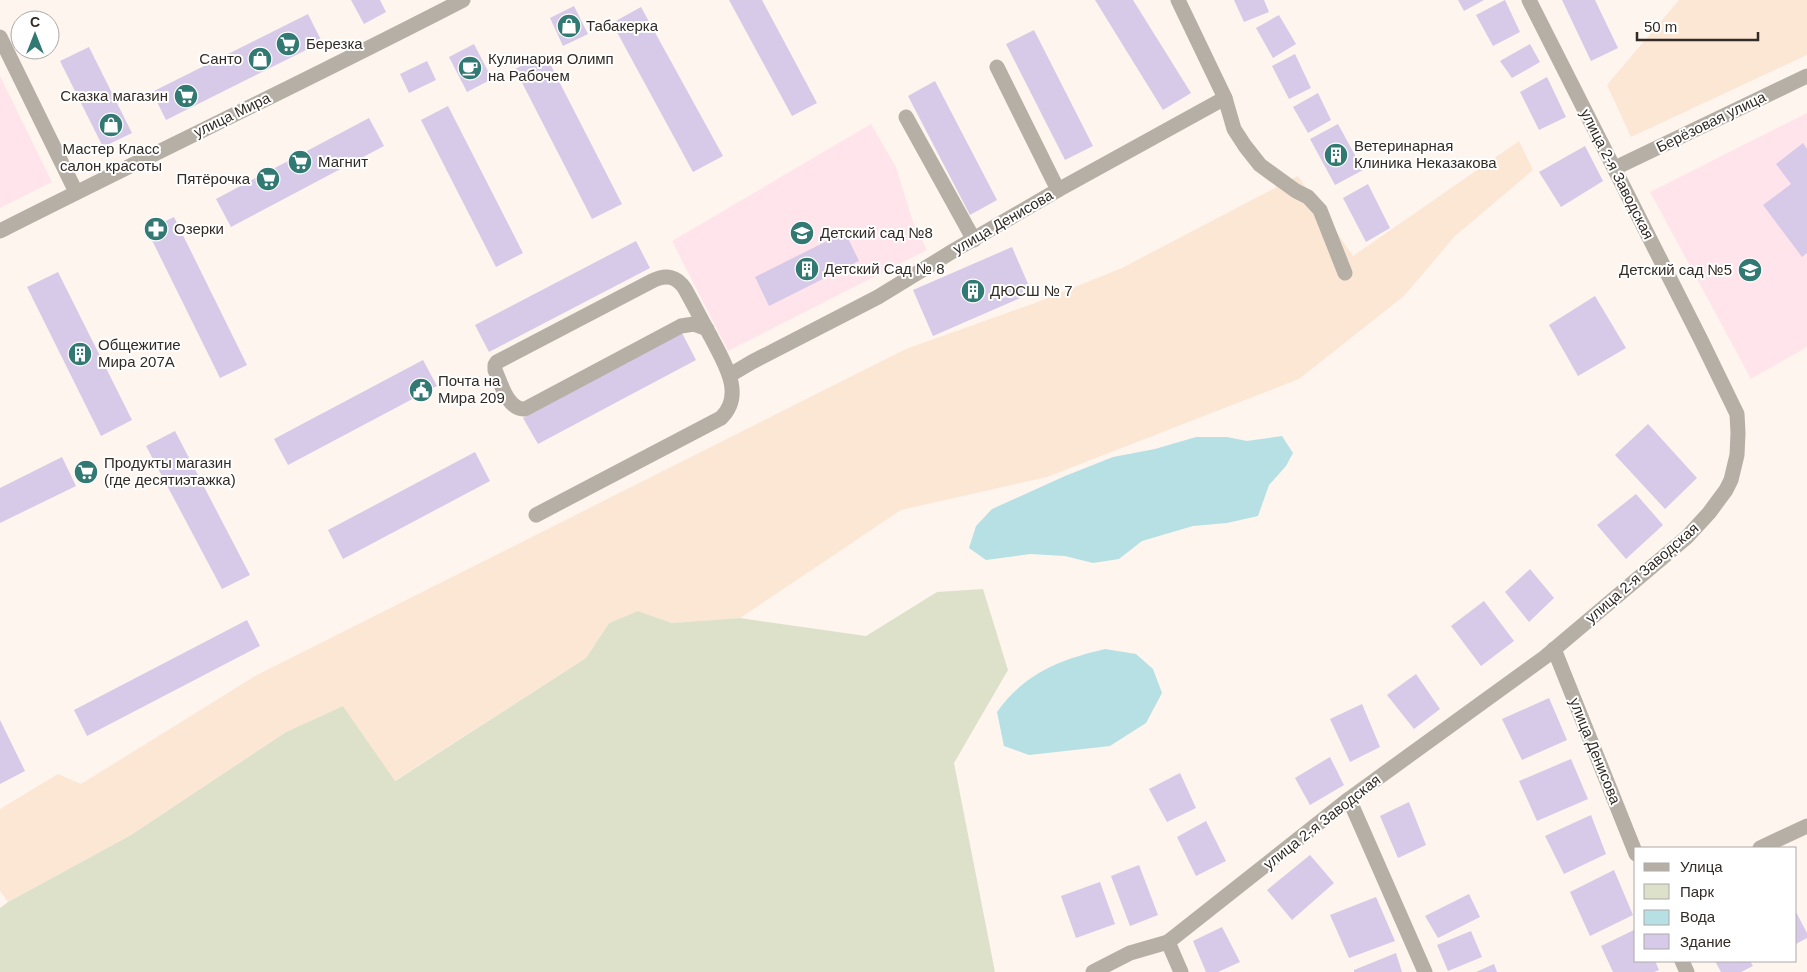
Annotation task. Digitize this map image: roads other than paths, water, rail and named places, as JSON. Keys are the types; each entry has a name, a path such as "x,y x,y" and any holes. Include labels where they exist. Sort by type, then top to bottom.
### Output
{"street":[{"name":"улица Мира","path":"0,231 361,53 463,0"},
{"path":"1178,0 1225,98 1234,129 1260,165 1296,191 1308,197 1320,210 1345,273"},
{"name":"улица 2-я Заводская","path":"1168,942 1349,799 1545,657 1693,530 1726,490 1731,480 1737,455 1737,414 1529,0"},
{"path":"0,37 76,192"},
{"path":"997,67 1058,190"},
{"name":"Берёзовая улица","path":"1615,168 1807,76"},
{"name":"улица Денисова","path":"730,375 878,298 1058,190 1225,98"},
{"path":"906,117 974,240"},
{"path":"536,515 721,418 729,409 731,403 732,387 730,375 707,329 680,282 674,278 660,277 495,364 494,370 512,404 519,409 527,409 681,326 694,324 707,329"},
{"path":"681,326 690,316 692,302"},
{"name":"улица Денисова","path":"1554,649 1634,849"},
{"path":"1349,799 1424,972"},
{"path":"1762,847 1807,826"},
{"path":"1093,972 1130,953 1168,942 1181,972"}],"water":[{"path":"1282,436 1293,453 1286,466 1269,485 1258,516 1227,523 1193,526 1142,541 1119,559 1093,563 1065,556 1030,554 986,560 969,548 976,526 992,509 1113,457 1155,449 1196,437 1227,437 1247,441"},
{"path":"1105,649 1136,654 1153,669 1162,693 1146,723 1110,746 1029,755 1004,746 997,712 1019,687 1058,663"}],"place":[{"name":"Табакерка","path":"569,26"},
{"name":"Березка","path":"288,44"},
{"name":"Санто","path":"260,59"},
{"name":"Кулинария Олимп на Рабочем","path":"470,68"},
{"name":"Сказка магазин","path":"186,96"},
{"name":"Мастер Класс салон красоты","path":"111,125"},
{"name":"Ветеринарная Клиника Неказакова","path":"1336,155"},
{"name":"Магнит","path":"300,162"},
{"name":"Пятёрочка","path":"268,179"},
{"name":"Озерки","path":"156,229"},
{"name":"Детский сад №8","path":"802,233"},
{"name":"Детский Сад № 8","path":"807,269"},
{"name":"Детский сад №5","path":"1750,270"},
{"name":"ДЮСШ № 7","path":"973,291"},
{"name":"Общежитие Мира 207А","path":"80,354"},
{"name":"Почта на Мира 209","path":"421,390"},
{"name":"Продукты магазин (где десятиэтажка)","path":"86,472"}]}
